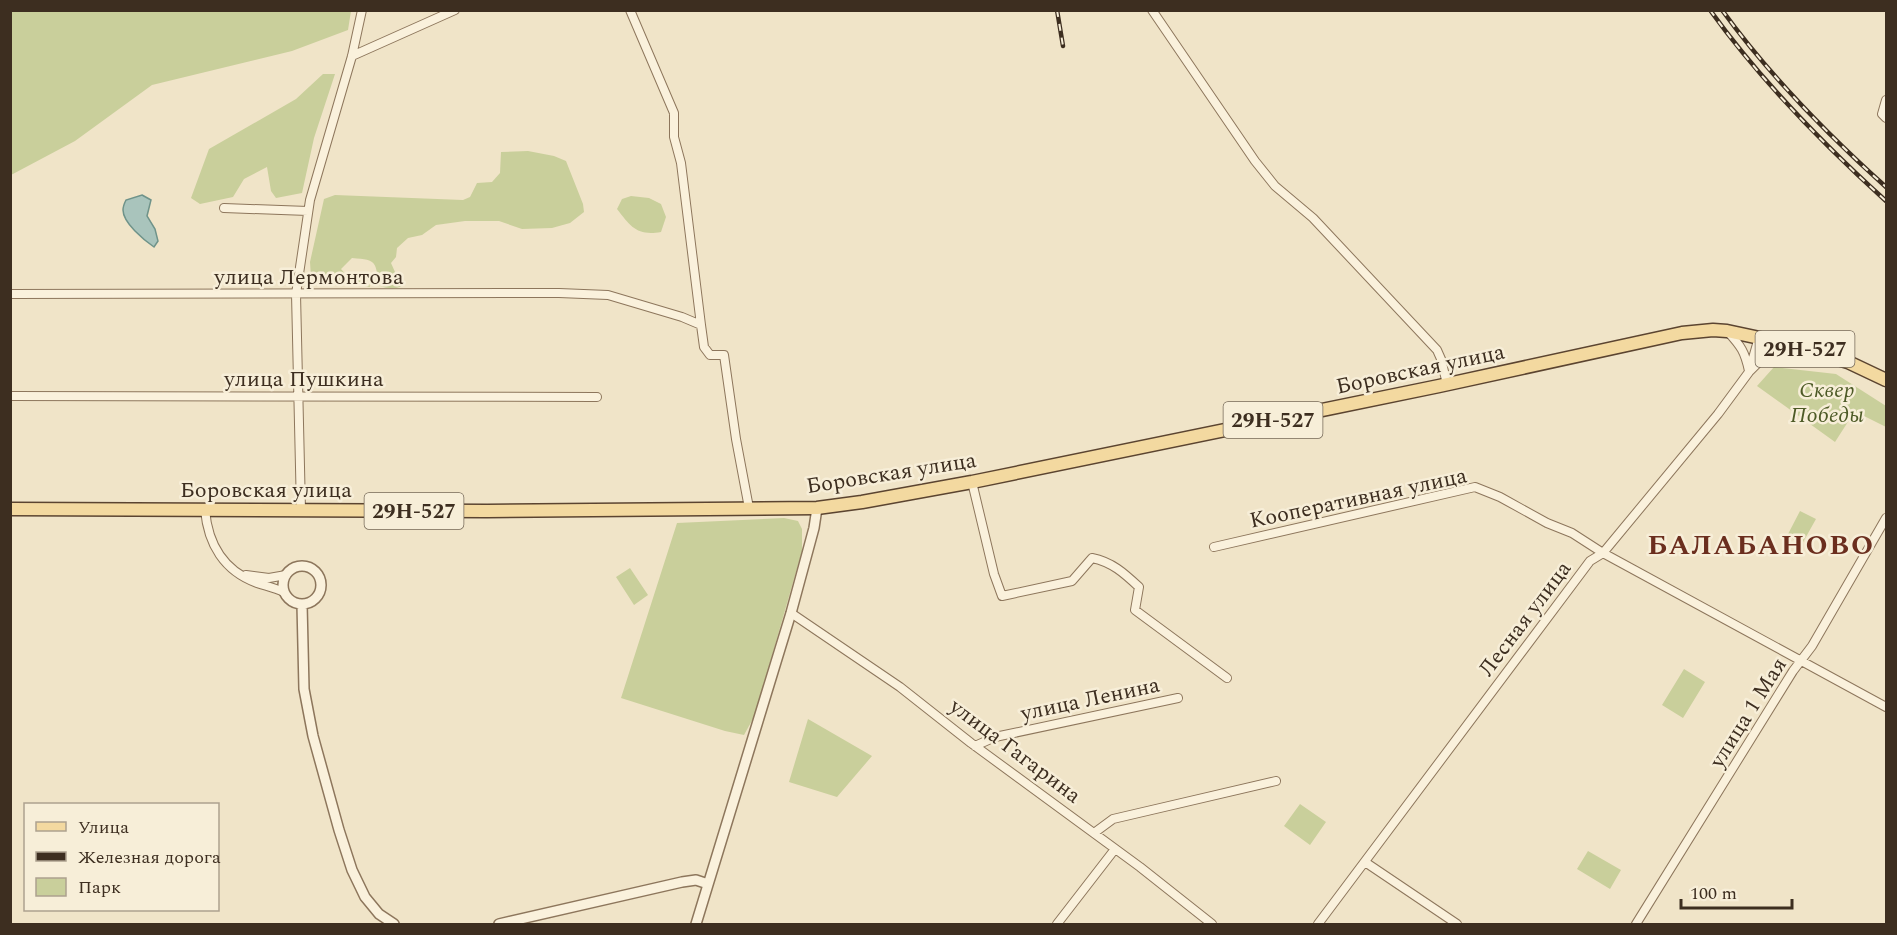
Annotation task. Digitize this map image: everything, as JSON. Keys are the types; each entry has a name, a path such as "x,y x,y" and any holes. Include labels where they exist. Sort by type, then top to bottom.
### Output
{"main road":[{"name":"Боровская улица","path":"10,509 487,512 817,508 972,482 1682,333 1727,331"},
{"name":"29Н-527","path":"1727,331 1779,342 1848,362 1887,380"}],"street":[{"path":"301,510 296,294 314,183 352,56 362,10"},
{"path":"352,56 455,10"},
{"path":"630,10 674,113 674,137 681,163 704,347 710,355 724,355 749,508"},
{"path":"1152,10 1255,161 1275,186 1312,218 1437,350 1447,384"},
{"path":"1884,116 1887,100"},
{"path":"224,208 308,212"},
{"name":"улица Лермонтова","path":"10,294 559,293 608,295 701,325"},
{"path":"1727,331 1741,345 1749,372"},
{"name":"Лесная улица","path":"1318,924 1590,561 1603,553 1718,414 1749,372 1759,338"},
{"path":"1749,372 1779,342"},
{"name":"улица Пушкина","path":"10,396 597,397"},
{"path":"972,482 994,574 1002,596 1072,581 1092,558 1105,560 1139,587 1135,610 1227,678"},
{"name":"Кооперативная улица","path":"1214,547 1475,487 1572,533 1603,553 1887,707"},
{"path":"696,924 791,613 814,528 817,508"},
{"path":"205,510 216,552 238,574 256,583 284,592"},
{"name":"улица 1 Мая","path":"1636,924 1793,671 1812,646 1887,518"},
{"path":"238,574 269,578 286,575 297,567 306,567 314,571 319,578 321,587 318,596 311,602 302,604 290,600 284,592 283,583 286,575"},
{"path":"302,604 304,688 313,736 333,809 352,870 365,897 379,914 394,924"},
{"name":"улица Гагарина","path":"791,613 900,687 975,746 1094,832 1212,924"},
{"name":"улица Ленина","path":"975,746 995,736 1178,698"},
{"path":"1094,832 1113,819 1276,781"},
{"path":"1057,924 1115,849"},
{"path":"1365,862 1457,924"},
{"path":"499,924 682,882 696,880 708,884"}],"green space":[{"path":"11,10 351,11 348,30 292,51 152,85 75,141 11,175"},
{"path":"323,74 335,74 314,138 302,193 276,198 271,191 267,167 244,179 233,197 200,204 191,198 209,149 296,99"},
{"path":"528,151 566,161 584,212 570,223 552,228 522,229 499,221 465,221 436,225 422,235 408,238 397,248 396,257 391,263 395,272 406,283 397,288 380,286 374,264 361,259 352,258 341,269 348,277 369,283 370,287 325,282 311,277 310,262 324,199 335,195 463,200 470,197 477,183 492,182 500,173 501,152"},
{"path":"631,196 649,198 661,204 666,217 661,232 646,233 635,229 626,221 617,209 622,199"},
{"name":"Сквер Победы","path":"1774,367 1836,374 1886,406 1886,427 1860,414 1853,414 1835,442 1757,386"},
{"path":"1800,511 1816,519 1802,544 1787,536"},
{"path":"784,518 798,521 802,529 802,551 755,715 744,735 621,698 677,523"},
{"path":"630,568 648,595 634,605 616,577"},
{"path":"1684,669 1705,682 1683,718 1662,705"},
{"path":"808,719 872,756 837,797 789,782"},
{"path":"1300,804 1326,822 1310,845 1284,826"},
{"path":"1588,851 1621,870 1610,889 1577,869"}],"water":[{"path":"142,195 151,200 147,216 155,229 158,241 154,247 135,231 124,215 126,200"}],"railway":[{"path":"1057,10 1063,46"},
{"path":"1710,10 1750,62 1793,110 1886,201"},
{"path":"1722,10 1759,58 1800,103 1886,187"}],"district":[{"name":"БАЛАБАНОВО","path":"1761,544"}]}
